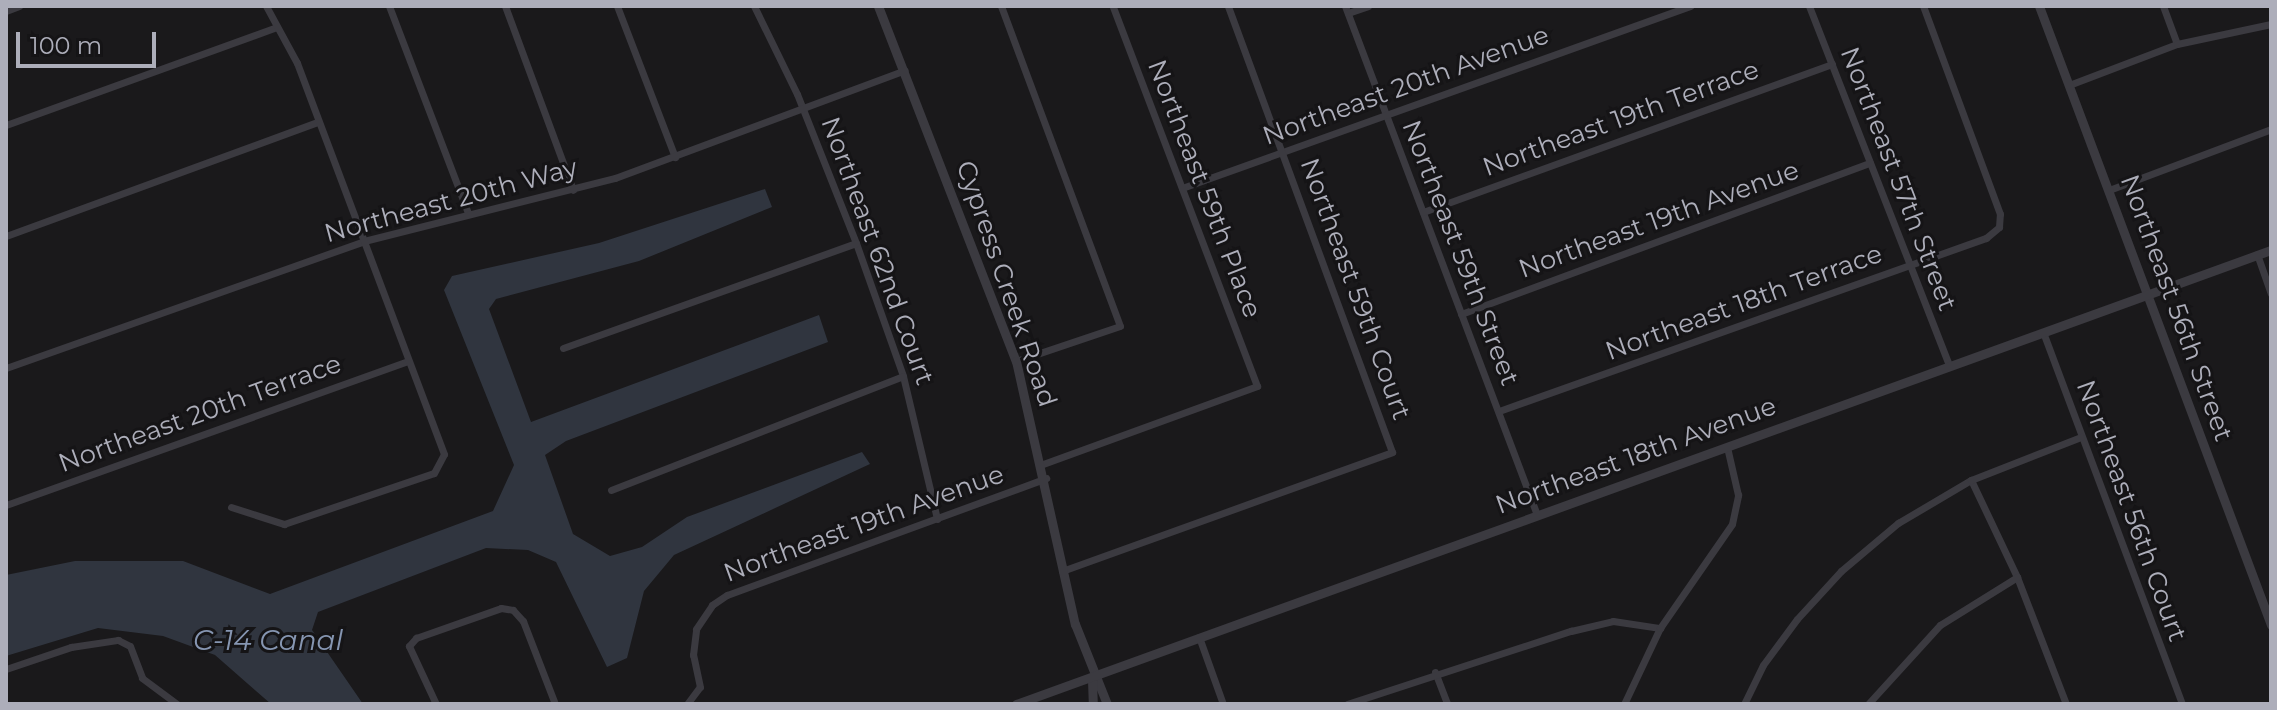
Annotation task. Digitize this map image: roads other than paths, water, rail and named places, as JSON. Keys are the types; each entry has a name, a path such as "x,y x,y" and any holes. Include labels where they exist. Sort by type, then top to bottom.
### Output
{"street":[{"path":"6,11 19,6"},
{"path":"231,507 284,524 434,473 442,465 444,454 318,122 266,6"},
{"path":"389,6 468,213"},
{"path":"505,6 573,190"},
{"path":"617,6 675,157"},
{"name":"Northeast 62nd Court","path":"754,6 802,108 856,243 903,376 937,519"},
{"name":"Cypress Creek Road","path":"878,6 1016,361 1043,464 1062,571 1092,677 1107,704"},
{"path":"1001,6 1120,326 1016,361"},
{"name":"Northeast 59th Place","path":"1043,464 1257,386 1113,6"},
{"name":"Northeast 59th Court","path":"1062,571 1392,452 1284,151 1228,6"},
{"path":"1347,10 1368,6"},
{"name":"Northeast 20th Avenue","path":"1182,188 1690,6"},
{"name":"Northeast 57th Street","path":"1809,6 1949,366"},
{"name":"Northeast 18th Terrace","path":"1499,411 1986,238 1999,227 2000,214 1923,6"},
{"name":"Northeast 56th Street","path":"2039,6 2271,625"},
{"path":"2163,6 2177,44"},
{"name":"Northeast 59th Street","path":"1347,10 1537,515"},
{"path":"2069,85 2177,44 2271,24"},
{"path":"6,125 277,27"},
{"name":"Northeast 19th Terrace","path":"1423,212 1832,64"},
{"name":"Northeast 20th Way","path":"6,368 364,241 468,213 573,190 675,157 905,70"},
{"path":"6,236 318,122"},
{"path":"2109,190 2271,129"},
{"name":"Northeast 19th Avenue","path":"1461,314 1870,163"},
{"path":"563,348 856,243"},
{"name":"Northeast 18th Avenue","path":"1016,704 2271,250"},
{"path":"2257,254 2271,294"},
{"name":"Northeast 56th Court","path":"2043,332 2182,704"},
{"name":"Northeast 20th Terrace","path":"6,505 408,361"},
{"path":"611,490 903,376"},
{"path":"1744,704 1788,630 1841,571 1898,523 1971,480 2081,437"},
{"path":"1624,704 1660,628 1732,524 1738,495 1727,447"},
{"name":"Northeast 19th Avenue","path":"687,704 700,687 694,638 712,605 764,579 1046,478"},
{"path":"1971,480 2017,577 2066,704"},
{"path":"1868,704 1940,625 2017,577"},
{"path":"436,704 411,653 416,638 501,608 513,610 523,621 555,704"},
{"path":"1347,704 1435,672 1613,621 1660,628"},
{"path":"1199,637 1223,704"},
{"path":"6,669 71,647 118,640 130,646 142,678 177,704"},
{"path":"1435,672 1447,704"},
{"name":"Cypress Creek Road","path":"1092,677 1093,704"}],"water":[{"name":"C-14 Canal","path":"765,189 772,207 639,261 496,299 489,309 531,422 819,315 828,342 566,441 545,455 573,534 610,556 642,547 687,517 862,452 870,464 674,555 644,591 627,658 607,667 556,562 528,550 486,548 318,612 312,630 363,704 271,704 215,655 163,636 98,628 6,656 6,575 75,561 183,561 270,594 493,511 514,465 444,290 452,276 599,243"}]}
